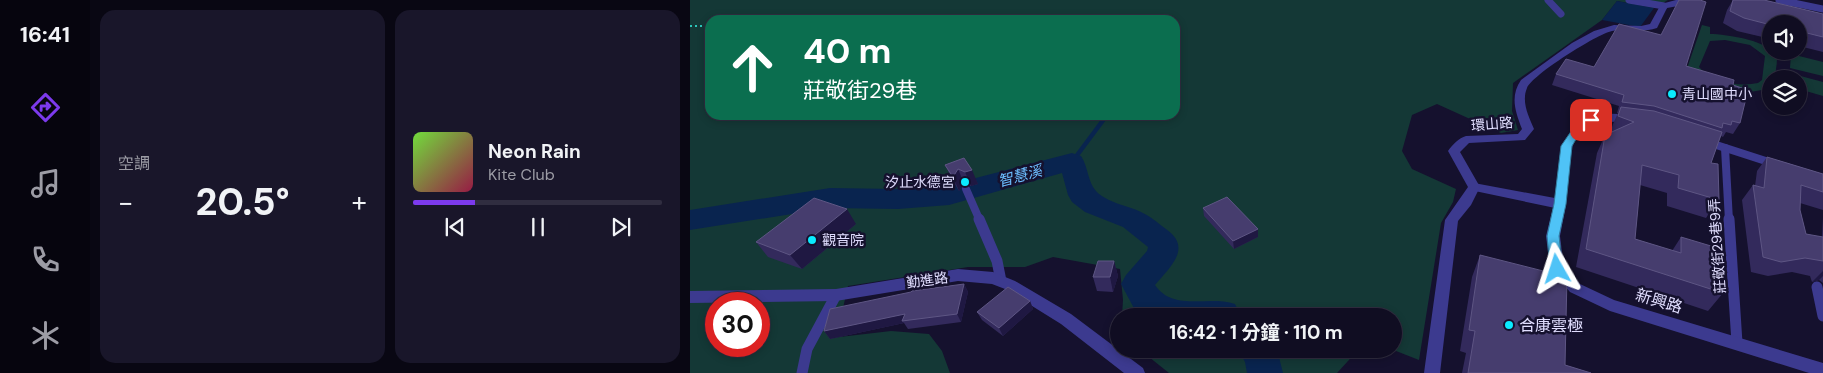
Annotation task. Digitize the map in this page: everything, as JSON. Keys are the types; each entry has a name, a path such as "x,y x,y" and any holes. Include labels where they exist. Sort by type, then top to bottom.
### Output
{"street":[{"path":"1659,3 1675,4 1683,0"},
{"name":"環山路","path":"1474,188 1454,151 1466,140 1521,137 1528,129 1520,108 1520,89 1525,82 1592,34 1610,28 1643,30 1654,26 1659,3"},
{"path":"1432,373 1452,220 1474,188 1560,204"},
{"name":"新興路","path":"1560,204 1553,236 1557,269 1575,288 1610,305 1823,370"},
{"name":"勤進路","path":"690,297 836,296 865,289 958,276 993,278 1010,285 1066,319 1137,373"}],"lane":[{"path":"1548,0 1561,14"},
{"path":"1629,0 1659,3"},
{"path":"1779,0 1823,9"},
{"path":"1560,204 1567,146 1578,129 1591,120 1617,117 1636,121"},
{"path":"1699,140 1787,168"},
{"name":"莊敬街29巷9弄","path":"1725,148 1737,343"},
{"path":"966,188 997,261 1001,281"},
{"path":"1817,287 1823,316"},
{"path":"802,373 807,349 836,296"}],"path":[{"path":"690,26 705,26"}],"green space":[{"path":"690,0 1668,0 1654,8 1617,1 1602,20 1513,83 1512,111 1518,130 1501,133 1437,104 1412,115 1402,151 1412,169 1456,189 1453,202 1441,223 1419,360 1402,353 1402,308 1122,308 1120,269 1053,257 1025,267 968,267 848,286 843,308 831,338 891,331 929,334 942,351 950,373 690,373"},
{"path":"1702,25 1710,27 1710,34 1737,37 1762,45 1762,54 1750,45 1725,40 1710,41 1699,67 1711,77 1735,84 1758,83 1762,80 1762,89 1750,92 1716,87 1684,77"},
{"path":"1807,58 1823,62 1823,76 1807,72 1807,70 1790,68 1791,60 1807,60"},
{"path":"1764,60 1777,60 1776,70 1763,70"},
{"path":"1807,78 1823,82 1823,96 1807,91"},
{"path":"1150,358 1351,358 1337,373 1169,373"}],"water":[{"path":"1617,1 1654,8 1640,27 1602,20"}],"building":[{"path":"1679,0 1700,0 1706,2 1686,66 1734,80 1733,85 1748,90 1740,123 1732,121 1731,125 1723,123 1722,128 1654,106 1622,102 1624,95 1556,74 1566,59 1594,67 1619,24 1661,35"},
{"path":"1733,0 1764,0 1823,14 1823,37 1807,33 1807,15 1762,15 1762,23 1744,18 1730,11"},
{"path":"1621,107 1654,111 1722,132 1711,163 1718,164 1719,200 1678,188 1679,175 1642,165 1635,239 1681,253 1681,237 1721,249 1723,293 1586,249 1605,135 1634,122 1618,116"},
{"path":"1767,157 1823,174 1823,192 1801,185 1800,210 1806,234 1823,237 1823,261 1805,258 1781,262 1763,257 1753,185 1764,188"},
{"path":"964,158 972,170 965,172 958,169 953,177 945,165"},
{"path":"1227,197 1258,229 1233,241 1203,208"},
{"path":"814,198 847,209 790,255 756,242"},
{"name":"合康雲極","path":"1480,255 1567,277 1565,365 1591,373 1468,373 1475,331 1469,330"},
{"path":"1098,261 1114,261 1110,277 1093,277"},
{"path":"964,284 957,314 902,321 905,314 824,331 830,309 912,291"},
{"path":"1008,287 1030,301 999,328 977,312"}],"waterway":[{"path":"1072,162 1103,120"},
{"name":"智慧溪","path":"690,220 830,198 898,199 949,195 1072,162 1082,195 1095,205 1133,220 1164,243 1162,255 1137,284 1148,302 1160,308"},
{"name":"智慧溪","path":"1262,358 1265,373"}],"place":[{"name":"青山國中小","path":"1672,94"},
{"name":"汐止水德宮","path":"965,182"},
{"name":"觀音院","path":"812,240"},
{"name":"合康雲極","path":"1509,325"}],"route":[{"path":"1557,269 1553,236 1560,204 1567,146 1578,129 1591,120"}]}
